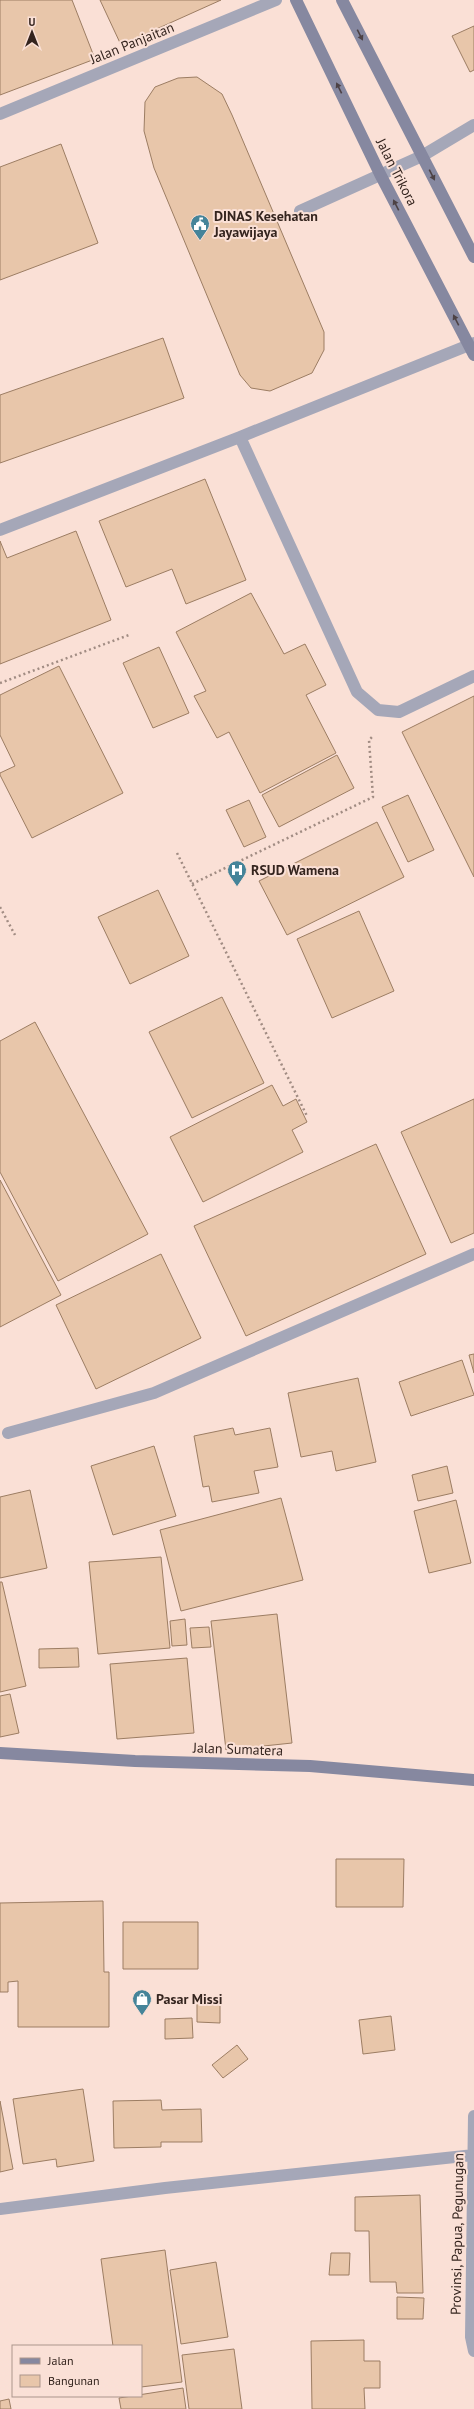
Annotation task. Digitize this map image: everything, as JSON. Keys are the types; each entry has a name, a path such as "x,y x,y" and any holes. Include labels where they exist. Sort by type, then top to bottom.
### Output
{"main road":[{"name":"Jalan Trikora","path":"296,0 380,174 472,348"},
{"path":"342,0 474,257"},
{"name":"Jalan Sumatera","path":"0,1753 135,1761 310,1766 474,1780"}],"street":[{"name":"Jalan Panjaitan","path":"0,114 276,0"},
{"path":"300,212 422,156 474,125"},
{"path":"0,530 472,348"},
{"path":"240,437 357,692 378,710 399,712 474,676"},
{"path":"8,1433 154,1393 474,1254"},
{"name":"Provinsi, Papua, Pegunugan","path":"474,2116 471,2337 474,2351"},
{"path":"0,2209 164,2188 473,2155"}],"path":[{"path":"0,683 129,635"},
{"path":"192,884 373,797 369,740 399,712"},
{"path":"178,853 306,1116"},
{"path":"0,907 15,935"}],"building":[{"path":"0,0 72,0 95,59 0,95"},
{"path":"100,0 221,0 121,45"},
{"path":"474,26 474,70 470,72 452,36"},
{"path":"197,77 222,94 324,332 324,350 312,373 270,391 251,388 240,375 154,168 144,131 145,102 155,87 178,78"},
{"path":"61,144 98,243 0,280 0,167"},
{"path":"163,338 184,398 0,463 0,395"},
{"path":"205,479 246,580 186,604 172,569 126,587 99,521"},
{"path":"76,531 111,620 0,664 0,541 7,558"},
{"path":"251,593 284,654 305,644 326,685 306,695 336,753 260,793 229,732 217,738 194,696 206,691 176,632"},
{"path":"159,647 189,713 153,728 123,663"},
{"path":"59,666 123,793 32,838 0,775 0,773 15,766 0,735 0,695"},
{"path":"474,696 474,877 402,732"},
{"path":"337,755 354,788 279,827 262,795"},
{"path":"408,795 434,850 408,862 382,807"},
{"path":"249,800 266,837 244,847 226,810"},
{"path":"377,822 404,877 287,935 259,881"},
{"path":"158,890 189,956 130,984 98,917"},
{"path":"359,911 394,991 332,1018 297,939"},
{"path":"222,997 264,1083 192,1118 149,1032"},
{"path":"35,1022 148,1234 58,1281 0,1172 0,1041"},
{"path":"272,1085 283,1106 296,1099 307,1122 292,1130 303,1152 203,1202 170,1137"},
{"path":"474,1099 474,1233 451,1243 401,1132"},
{"path":"376,1144 426,1254 246,1336 194,1226"},
{"path":"0,1180 61,1295 0,1327"},
{"path":"161,1254 201,1338 96,1389 56,1305"},
{"path":"474,1354 474,1373 469,1355"},
{"path":"462,1360 474,1395 411,1416 399,1382"},
{"path":"358,1378 376,1462 336,1471 332,1451 301,1457 288,1393"},
{"path":"233,1428 235,1435 270,1428 278,1467 254,1471 259,1493 212,1502 209,1486 203,1487 194,1436"},
{"path":"154,1446 176,1516 113,1535 91,1466"},
{"path":"447,1466 453,1493 418,1501 412,1475"},
{"path":"30,1490 47,1568 0,1578 0,1497"},
{"path":"281,1498 303,1580 181,1611 160,1530"},
{"path":"456,1500 471,1563 429,1573 414,1511"},
{"path":"161,1557 170,1648 98,1654 89,1562"},
{"path":"0,1582 2,1582 26,1686 0,1692"},
{"path":"277,1614 292,1743 226,1750 211,1621"},
{"path":"185,1619 187,1645 172,1646 170,1621"},
{"path":"209,1627 211,1647 192,1648 190,1628"},
{"path":"78,1648 79,1667 39,1668 39,1649"},
{"path":"187,1658 194,1733 117,1739 110,1664"},
{"path":"10,1694 19,1733 0,1737 0,1696"},
{"path":"336,1859 404,1859 403,1907 336,1907"},
{"path":"103,1901 104,1972 109,1972 109,2027 18,2027 18,1981 8,1982 8,1992 0,1992 0,1903"},
{"path":"123,1922 198,1922 198,1969 123,1969"},
{"path":"197,2002 220,2003 220,2023 197,2022"},
{"path":"391,2016 395,2050 363,2054 359,2020"},
{"path":"192,2018 193,2038 165,2039 165,2019"},
{"path":"237,2045 248,2059 223,2078 212,2065"},
{"path":"83,2089 94,2161 57,2167 56,2159 23,2164 13,2099"},
{"path":"161,2100 162,2110 201,2109 202,2142 161,2142 161,2147 114,2148 113,2101"},
{"path":"0,2101 13,2169 0,2172"},
{"path":"420,2195 423,2293 397,2293 396,2282 370,2282 369,2231 355,2231 355,2197"},
{"path":"165,2250 182,2382 142,2387 142,2345 113,2345 101,2259"},
{"path":"331,2253 350,2253 349,2275 329,2275"},
{"path":"216,2262 228,2337 181,2344 170,2270"},
{"path":"397,2297 424,2298 423,2319 397,2319"},
{"path":"364,2340 364,2361 380,2361 380,2388 364,2388 365,2409 312,2409 311,2341"},
{"path":"234,2349 242,2409 189,2409 182,2355"},
{"path":"183,2388 186,2409 121,2409 119,2398 142,2397 142,2394"},
{"path":"9,2399 11,2409 0,2409 0,2401"}],"place":[{"name":"DINAS Kesehatan Jayawijaya","path":"200,241"},
{"name":"RSUD Wamena","path":"237,887"},
{"name":"Pasar Missi","path":"142,2016"}]}
